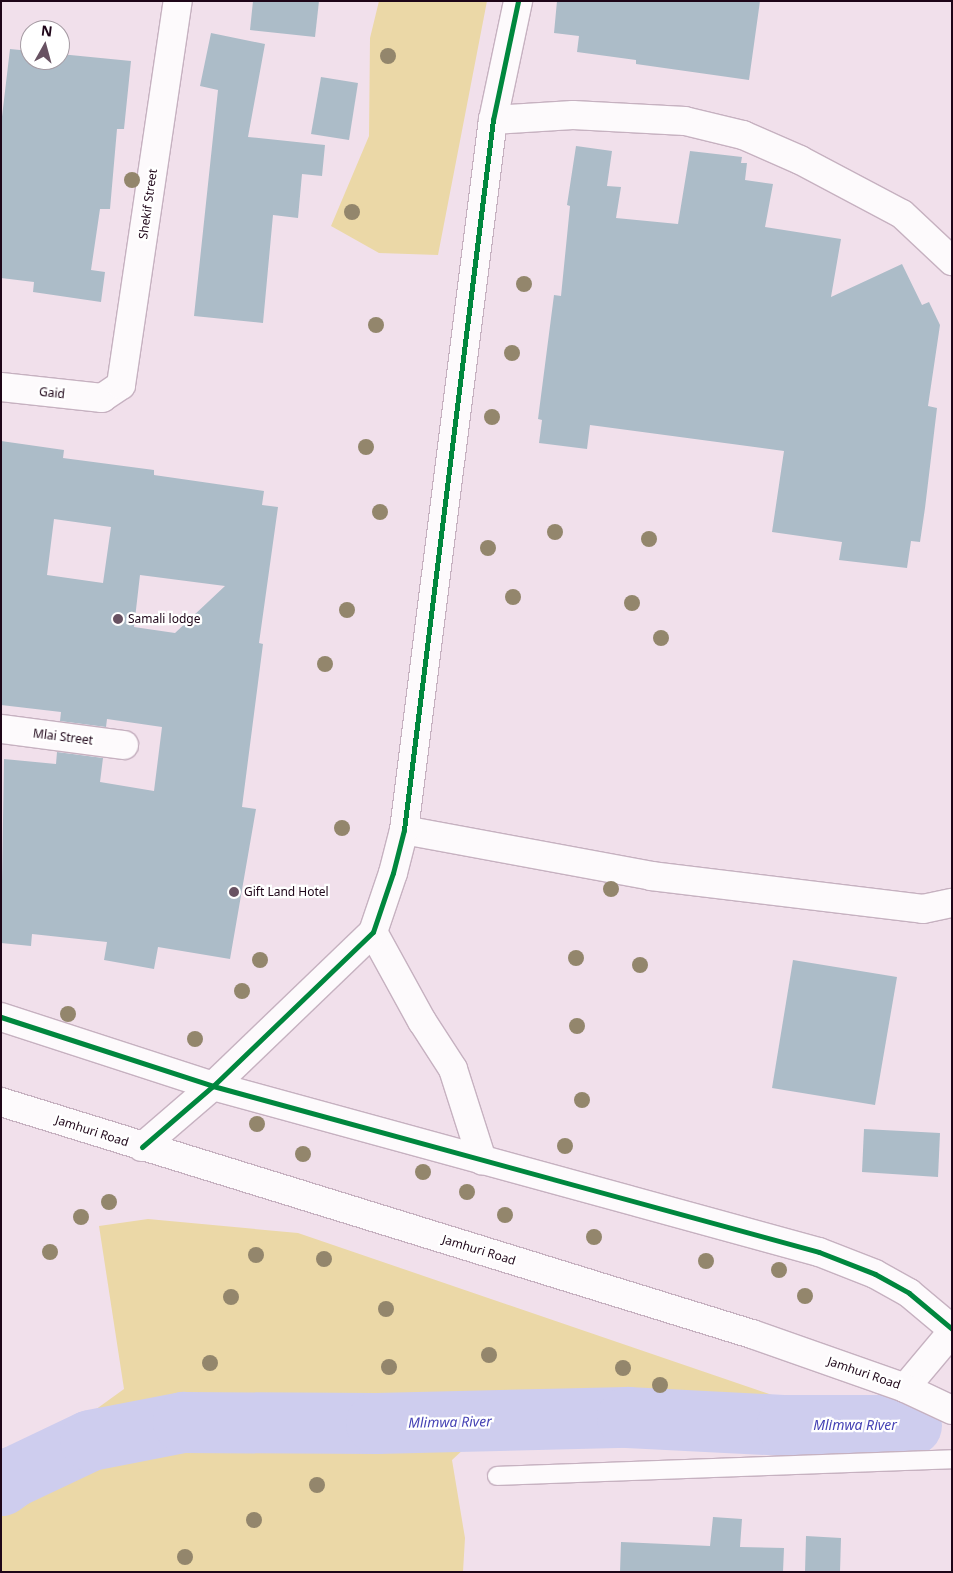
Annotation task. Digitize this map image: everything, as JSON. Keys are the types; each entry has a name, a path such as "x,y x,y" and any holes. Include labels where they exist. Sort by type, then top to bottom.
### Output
{"street":[{"name":"Shekif Street","path":"102,398 122,384 178,1"},
{"path":"142,1148 213,1086 373,932 404,830 493,120 518,1"},
{"path":"493,120 573,115 685,121 743,135 800,160 902,214 952,261"},
{"name":"Gaid","path":"1,388 102,398"},
{"name":"Mlai Street","path":"1,729 124,745"},
{"path":"404,830 650,876 923,909 952,903"},
{"path":"373,932 422,1021 453,1069 482,1160"},
{"path":"1,1017 213,1086 820,1252 875,1274 909,1293 952,1330 905,1388"},
{"name":"Jamhuri Road","path":"1,1102 142,1148 752,1334 905,1388 952,1410"}],"lane":[{"path":"497,1476 952,1460"}],"shaded area":[{"path":"379,1 487,1 438,255 379,253 331,226 369,136 370,38"},
{"path":"148,1219 298,1233 772,1395 865,1438 800,1441 627,1430 479,1435 452,1460 465,1538 463,1572 1,1572 1,1478 124,1389 99,1226"}],"building":[{"path":"253,1 319,1 315,37 250,30"},
{"path":"557,1 760,1 749,80 636,64 636,60 577,52 579,36 554,33"},
{"path":"211,33 265,44 248,137 325,145 322,176 302,174 298,218 273,215 263,323 194,316 218,90 200,86"},
{"path":"10,49 20,50 20,70 70,70 70,55 131,61 124,129 117,129 110,209 100,209 91,270 105,272 101,302 33,292 34,282 1,278 1,125"},
{"path":"321,77 358,83 349,140 311,134"},
{"path":"576,146 612,151 607,186 621,187 616,218 678,224 690,151 742,157 741,163 747,163 745,180 773,184 765,227 841,239 831,297 902,264 922,305 929,302 940,325 928,406 937,408 925,508 920,542 911,541 907,568 839,560 842,542 772,532 784,451 590,425 587,449 539,443 542,420 538,419 554,295 561,296 570,206 567,205"},
{"path":"1,441 64,450 63,458 154,470 154,475 264,491 262,505 278,507 259,643 263,644 242,807 256,809 230,959 158,947 154,969 104,960 107,942 32,934 31,946 1,943 4,759 56,764 57,752 103,758 100,782 154,791 162,727 107,719 106,727 60,721 61,712 1,705","holes":["54,519 111,527 103,583 47,575","140,575 225,586 175,633 134,627"]},
{"path":"793,960 897,977 875,1105 772,1088"},
{"path":"864,1129 940,1133 938,1177 862,1172"},
{"path":"713,1517 742,1519 740,1547 784,1548 783,1572 620,1572 621,1542 710,1546"},
{"path":"806,1536 841,1538 840,1572 805,1572"}],"waterway":[{"name":"Mlimwa River","path":"1,1485 12,1477 90,1440 183,1422 376,1423 627,1417 787,1425 911,1425"}],"cycle path":[{"path":"142,1147 213,1086 373,932 393,873 404,830 493,120 518,1"},
{"path":"1,1017 213,1086 819,1252 875,1274 909,1293 952,1329"}],"place":[{"name":"Samali lodge","path":"118,619"},
{"name":"Gift Land Hotel","path":"234,892"}]}
